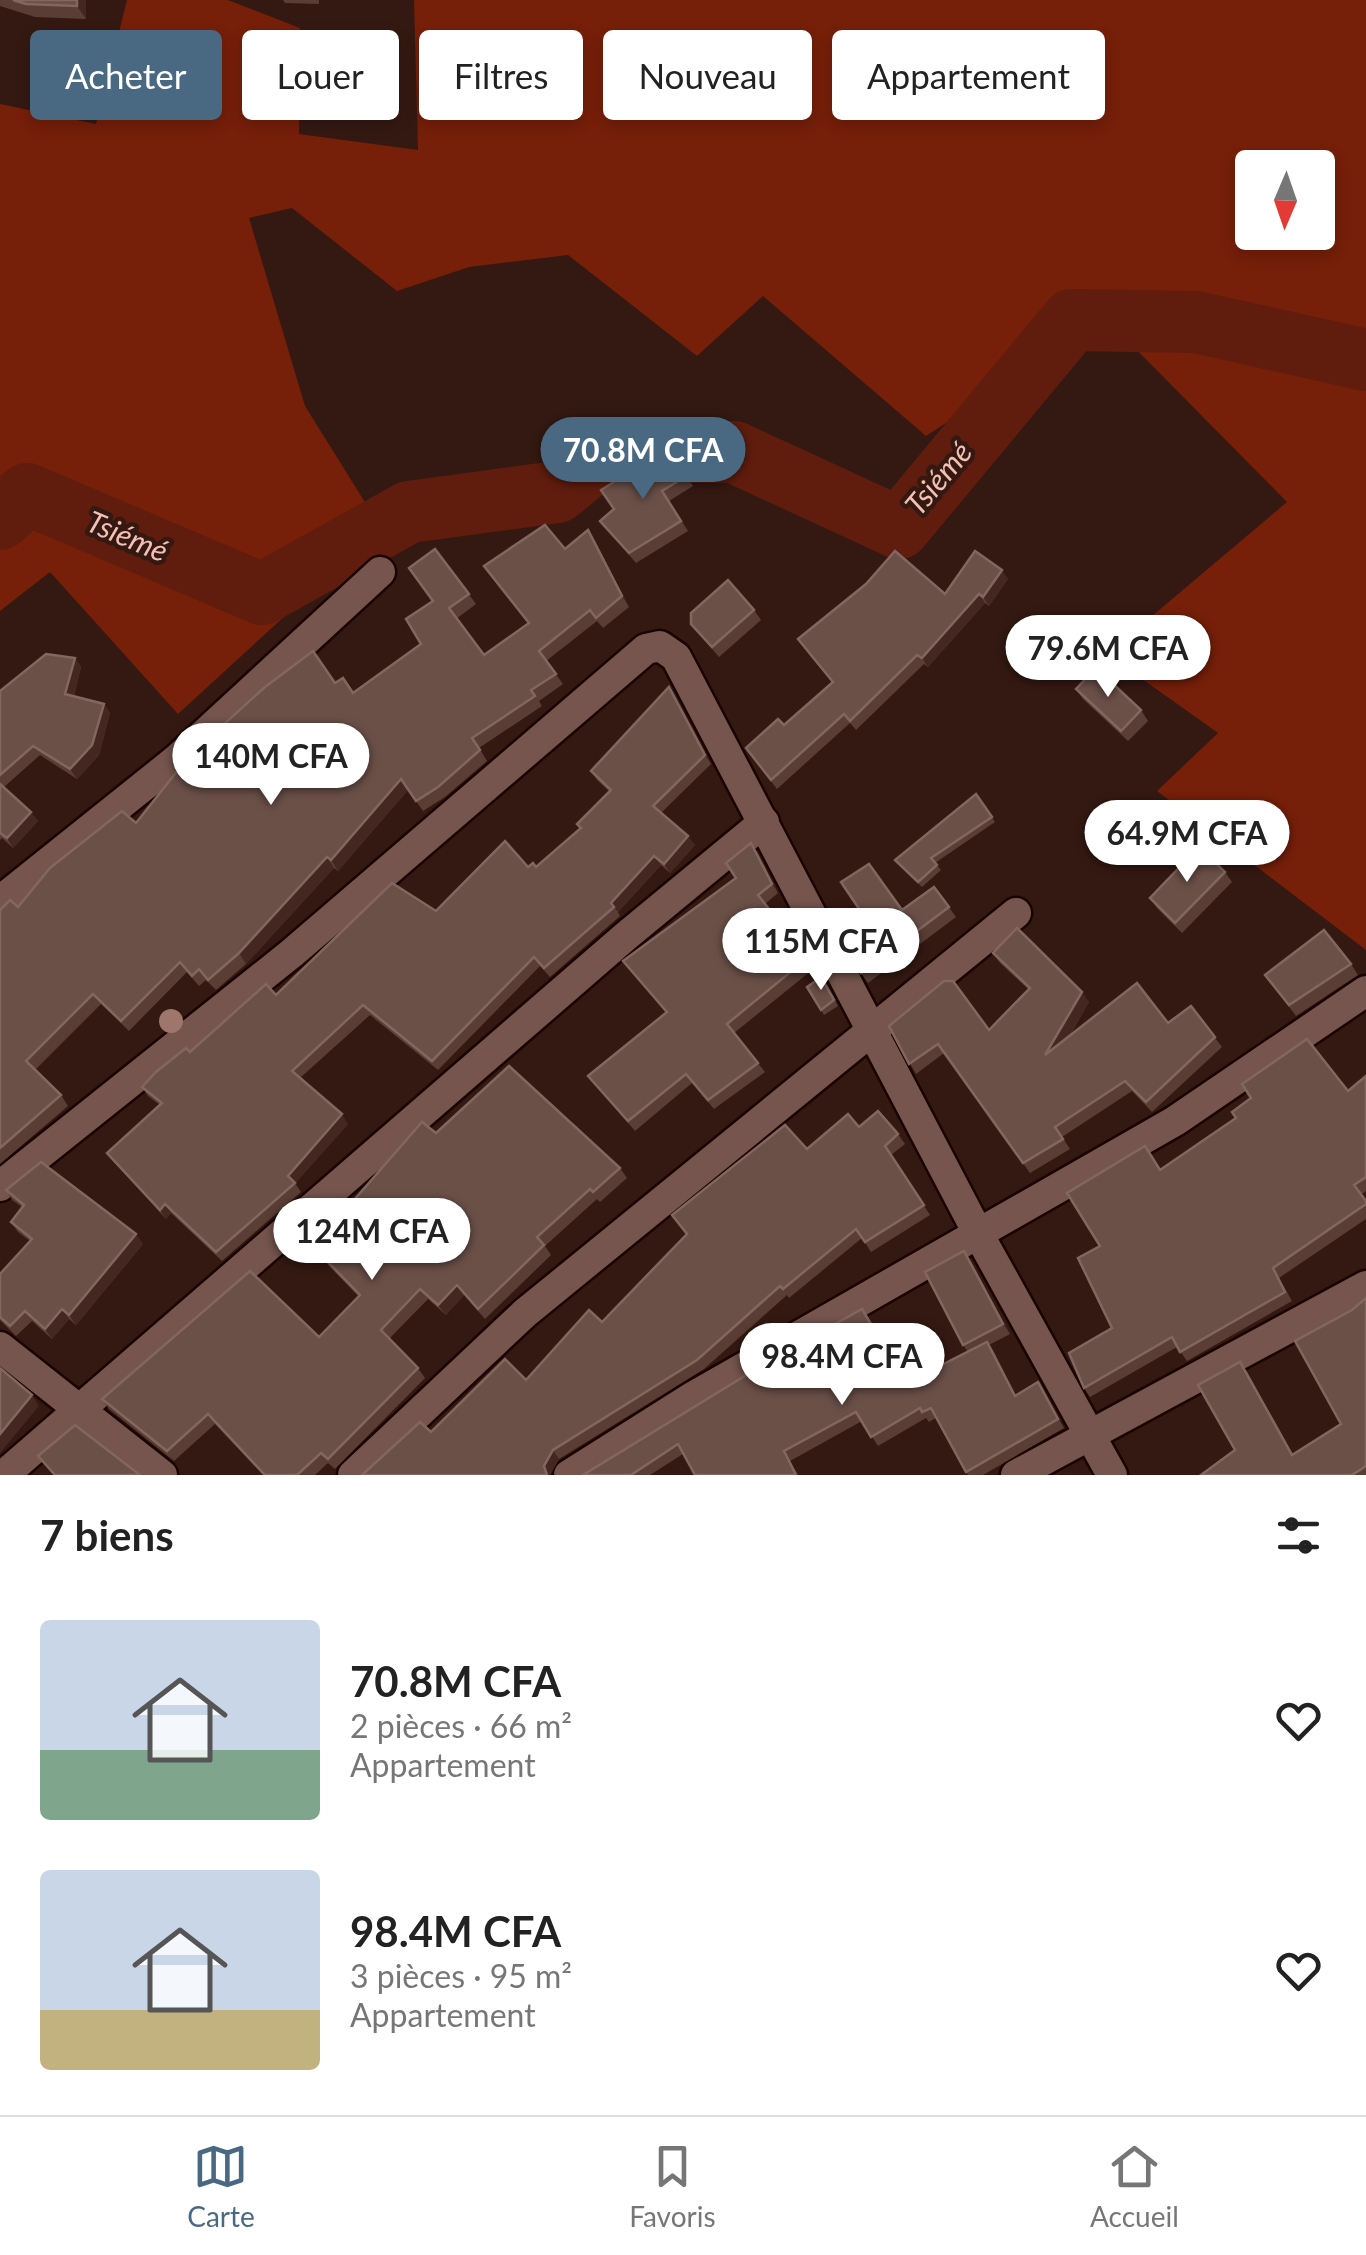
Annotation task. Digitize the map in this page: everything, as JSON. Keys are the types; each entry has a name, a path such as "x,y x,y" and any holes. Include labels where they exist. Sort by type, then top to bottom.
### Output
{"street":[{"path":"0,901 176,760 380,572"},
{"path":"0,1186 292,953 646,649 660,646 676,657 980,1236 1112,1475"},
{"path":"4,1475 626,936 764,822"},
{"path":"353,1475 525,1313 1016,913"},
{"path":"570,1475 694,1396 1176,1122 1366,991"},
{"path":"1016,1475 1366,1286"},
{"path":"0,1348 162,1475"}],"shaded area":[{"path":"127,0 228,0 300,28 242,30 242,120 299,120 299,134 418,150 414,0 1366,0 1366,950 1157,791 1218,733 1107,654 1287,502 1106,319 926,436 763,296 697,356 568,255 469,267 397,291 292,208 249,218 305,406 381,528 178,714 50,572 0,611 0,104 30,110 30,120 96,124 97,120 222,120 222,30 120,30"}],"building":[{"path":"13,0 77,0 77,6 26,4"},
{"path":"668,448 686,476 662,491 681,521 629,553 600,521 614,509 601,490"},
{"path":"545,525 565,549 588,530 622,596 596,618 590,610 539,651 556,674 531,690 535,696 472,738 480,750 438,787 416,801 401,779 331,860 327,857 239,953 208,980 199,969 192,976 180,962 121,1021 93,994 26,1061 61,1095 0,1148 0,910 10,900 18,907 50,868 122,811 136,823 190,755 265,687 313,651 335,683 343,678 353,693 421,644 406,619 433,601 409,568 435,549 469,594 449,608 484,655 529,623 484,566"},
{"path":"895,551 945,594 975,551 1002,570 983,597 979,594 922,658 917,655 850,721 844,714 771,780 746,748 778,719 784,725 833,682 798,639 866,584"},
{"path":"728,580 754,610 712,647 691,624 691,613"},
{"path":"46,654 75,658 65,694 104,704 92,745 70,769 33,746 0,775 0,691"},
{"path":"1096,668 1141,710 1121,731 1076,689"},
{"path":"669,687 705,755 653,806 688,836 664,864 654,856 611,903 614,907 544,968 534,957 432,1061 363,1005 292,1071 342,1114 288,1176 295,1183 216,1252 165,1204 160,1210 107,1153 162,1103 142,1087 156,1072 186,1048 190,1052 266,984 276,995 392,883 436,911 505,841 528,867 533,863 536,867 581,828 577,824 611,790 591,771"},
{"path":"0,784 31,812 7,838 0,833"},
{"path":"976,794 992,817 931,858 937,865 918,882 895,860"},
{"path":"751,843 772,884 758,895 790,936 797,931 810,956 727,1024 758,1063 708,1100 686,1074 628,1121 588,1076 667,1012 623,961 736,878 726,863"},
{"path":"1199,847 1225,872 1175,923 1150,898"},
{"path":"869,864 902,910 934,887 949,907 861,973 849,949 874,931 841,882"},
{"path":"1017,928 1082,992 1045,1055 1137,983 1168,1023 1191,1006 1215,1037 1146,1102 1125,1081 1055,1127 1063,1139 1023,1163 938,1044 909,1064 889,1026 944,981 953,981 989,1030 1030,988 993,953"},
{"path":"1324,930 1351,964 1289,1005 1265,975"},
{"path":"821,977 834,1000 821,1010 807,987"},
{"path":"1307,1039 1348,1091 1366,1076 1366,1177 1354,1185 1366,1204 1273,1268 1285,1292 1180,1352 1172,1337 1084,1388 1069,1353 1112,1328 1078,1258 1100,1246 1067,1193 1145,1146 1160,1170 1236,1118 1232,1112 1251,1098 1242,1084"},
{"path":"509,1066 620,1168 593,1192 590,1189 537,1237 544,1245 478,1309 457,1285 438,1305 420,1289 381,1330 418,1368 328,1459 321,1453 297,1475 265,1475 208,1414 167,1451 102,1399 250,1271 319,1337 360,1295 297,1230 320,1209 334,1223 422,1122 436,1133"},
{"path":"878,1111 898,1134 885,1146 924,1205 865,1242 856,1229 783,1289 780,1286 697,1360 553,1450 544,1466 547,1475 362,1475 420,1422 431,1432 505,1359 526,1380 589,1310 602,1322 687,1234 672,1215 785,1125 807,1149 848,1114 859,1127"},
{"path":"41,1162 136,1234 69,1315 62,1309 45,1329 25,1311 10,1326 0,1317 0,1274 32,1239 11,1222 24,1205 6,1190"},
{"path":"964,1251 1003,1324 963,1345 925,1272"},
{"path":"1366,1298 1366,1466 1352,1475 1201,1475 1235,1450 1198,1385 1240,1362 1292,1455 1341,1424 1295,1341 1352,1310"},
{"path":"862,1309 906,1383 987,1342 1015,1396 1038,1382 1058,1419 966,1472 931,1408 922,1412 920,1408 871,1437 856,1412 784,1451 796,1475 695,1475 678,1444 631,1475 583,1475 748,1374 751,1379 826,1339 821,1332"},
{"path":"0,1368 32,1395 0,1434"},
{"path":"75,1425 140,1475 55,1475 38,1456"}],"waterway":[{"name":"Tsiémé","path":"0,519 27,494 262,594 409,512 557,492 606,452 734,452 899,528 1072,320 1196,322 1366,360"}]}
